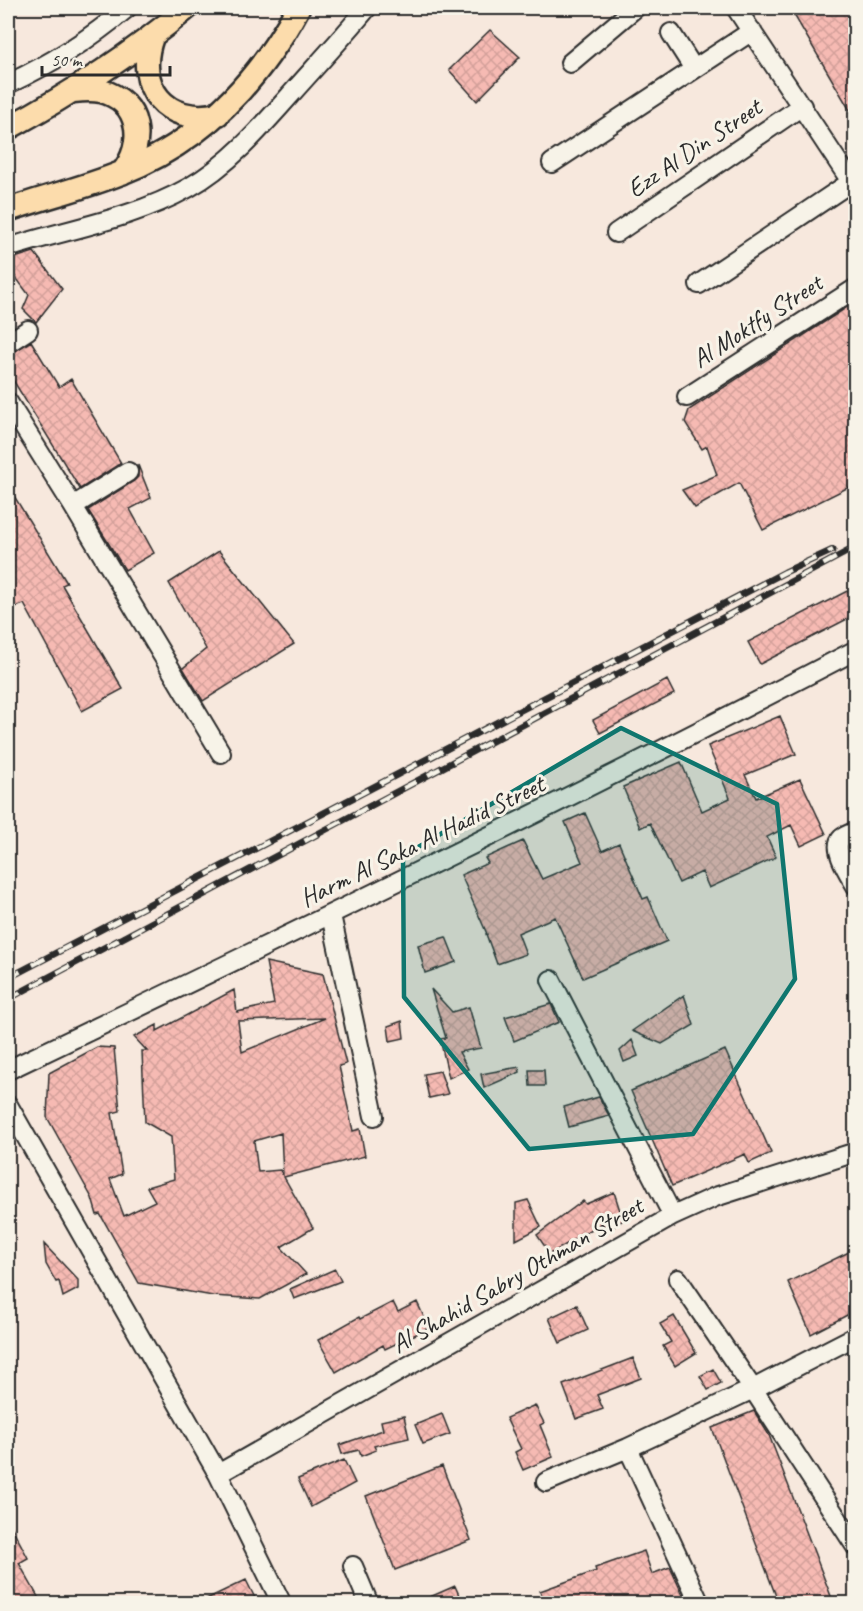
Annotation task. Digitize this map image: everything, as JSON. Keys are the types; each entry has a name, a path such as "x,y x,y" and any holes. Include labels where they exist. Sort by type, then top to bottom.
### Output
{"main road":[{"path":"8,128 73,91 152,37 187,8"},
{"path":"8,210 122,173 157,158 189,138 218,114 257,73 279,42 298,8"},
{"path":"152,37 146,63 149,82 159,99 180,114 206,117 218,114"},
{"path":"73,91 102,91 115,97 134,119 138,134 137,148 132,162 122,173"}],"street":[{"path":"8,84 59,57 127,8"},
{"path":"8,248 107,220 143,207 188,188 208,175 227,161 278,109 367,8"},
{"path":"570,63 635,8"},
{"path":"699,284 853,185 736,8"},
{"path":"552,163 752,31"},
{"path":"671,33 694,69"},
{"name":"Ezz Al Din Street","path":"616,232 802,106"},
{"name":"Al Moktfy Street","path":"687,397 855,288"},
{"path":"8,343 28,330"},
{"path":"8,402 221,753"},
{"path":"73,506 128,472"},
{"name":"Harm Al Saka Al Hadid Street","path":"8,1070 331,915 606,778 855,650"},
{"path":"849,834 838,844 838,851 855,886"},
{"path":"331,915 374,1116"},
{"path":"551,980 673,1216"},
{"path":"8,1105 15,1132 218,1474 282,1604"},
{"name":"Al Shahid Sabry Othman Street","path":"218,1474 673,1216 716,1197 855,1152"},
{"path":"678,1279 753,1389 855,1547"},
{"path":"546,1482 628,1448 753,1389 855,1336"},
{"path":"628,1448 700,1604"},
{"path":"353,1566 369,1604"}],"highlighted area":[{"path":"621,728 777,804 795,979 693,1134 529,1149 404,997 403,856"}],"building":[{"path":"790,8 855,8 855,119"},
{"path":"490,30 520,57 477,101 449,70"},
{"path":"34,252 62,289 36,322 23,309 29,295 8,267 8,260"},
{"path":"855,302 855,484 763,530 739,483 695,508 682,490 717,475 707,446 702,449 685,422 689,410"},
{"path":"31,341 59,387 71,379 121,463 80,489 8,372 8,354"},
{"path":"138,465 151,498 130,509 154,553 125,570 88,510 134,481 138,477"},
{"path":"8,486 67,583 62,585 123,689 82,711 24,604 8,610"},
{"path":"219,551 294,644 203,701 183,668 206,649 169,583"},
{"path":"855,587 855,615 760,664 748,642"},
{"path":"667,680 674,694 600,733 593,720"},
{"path":"780,716 796,754 745,775 756,798 800,779 826,834 801,846 791,825 767,837 776,857 709,888 702,872 679,883 650,823 640,828 623,787 681,762 702,811 730,798 708,746"},
{"path":"585,813 602,851 619,843 643,899 648,897 667,941 583,978 555,917 518,933 526,954 497,964 487,934 461,875 488,863 485,858 523,841 542,879 582,862 565,822"},
{"path":"446,937 456,962 425,973 418,945"},
{"path":"266,962 323,974 346,1064 339,1066 353,1131 360,1129 365,1156 284,1177 313,1228 281,1247 306,1274 260,1299 213,1296 139,1283 100,1214 97,1215 92,1198 47,1117 49,1073 97,1047 114,1048 120,1111 112,1113 122,1174 110,1179 124,1216 155,1201 147,1187 174,1179 171,1137 145,1122 142,1051 147,1051 134,1037 157,1025 157,1031 234,990 237,1012 274,1004","holes":["325,1018 242,1052 238,1021","281,1133 283,1176 280,1170 258,1172 254,1141"]},
{"path":"431,989 452,1012 469,1007 481,1048 459,1052 468,1069 449,1078 440,1039 446,1038"},
{"path":"684,995 694,1025 662,1044 632,1031"},
{"path":"551,1004 559,1022 514,1041 505,1017"},
{"path":"402,1021 404,1038 390,1041 388,1026"},
{"path":"632,1040 638,1056 624,1062 620,1051"},
{"path":"725,1050 771,1153 749,1163 745,1154 672,1186 631,1091"},
{"path":"519,1067 520,1072 484,1088 481,1074"},
{"path":"529,1070 544,1070 545,1086 530,1086"},
{"path":"440,1071 448,1094 429,1098 424,1074"},
{"path":"599,1097 609,1116 569,1127 564,1107"},
{"path":"614,1192 623,1220 608,1231 602,1223 550,1254 537,1235 583,1201 586,1204"},
{"path":"528,1200 541,1227 516,1240 516,1203"},
{"path":"44,1244 78,1280 78,1289 63,1297 59,1281 56,1282 46,1264"},
{"path":"855,1249 855,1311 811,1334 788,1282"},
{"path":"335,1269 341,1281 294,1299 290,1289"},
{"path":"393,1302 398,1312 417,1302 429,1328 385,1349 383,1345 336,1372 318,1340 359,1317 360,1319"},
{"path":"577,1305 588,1330 560,1343 549,1318"},
{"path":"674,1316 696,1353 675,1366 663,1346 671,1342 660,1324"},
{"path":"633,1358 641,1378 597,1395 603,1409 576,1419 563,1385"},
{"path":"713,1369 721,1383 708,1390 700,1376"},
{"path":"535,1405 544,1423 540,1425 553,1457 523,1470 515,1452 521,1449 506,1418"},
{"path":"754,1411 769,1435 834,1604 779,1604 712,1428"},
{"path":"442,1414 450,1434 423,1444 415,1425"},
{"path":"404,1416 409,1438 374,1446 376,1450 361,1456 359,1450 342,1454 339,1445 383,1430 381,1421"},
{"path":"344,1460 355,1483 311,1507 298,1479"},
{"path":"442,1466 471,1540 395,1570 366,1496"},
{"path":"8,1520 28,1558 19,1563 42,1604 8,1604"},
{"path":"644,1551 652,1574 670,1567 687,1604 545,1604 540,1591"},
{"path":"246,1580 258,1604 196,1604"},
{"path":"455,1586 463,1604 414,1604"}],"railway":[{"path":"8,999 856,547"},
{"path":"8,978 785,572 833,550"}]}
